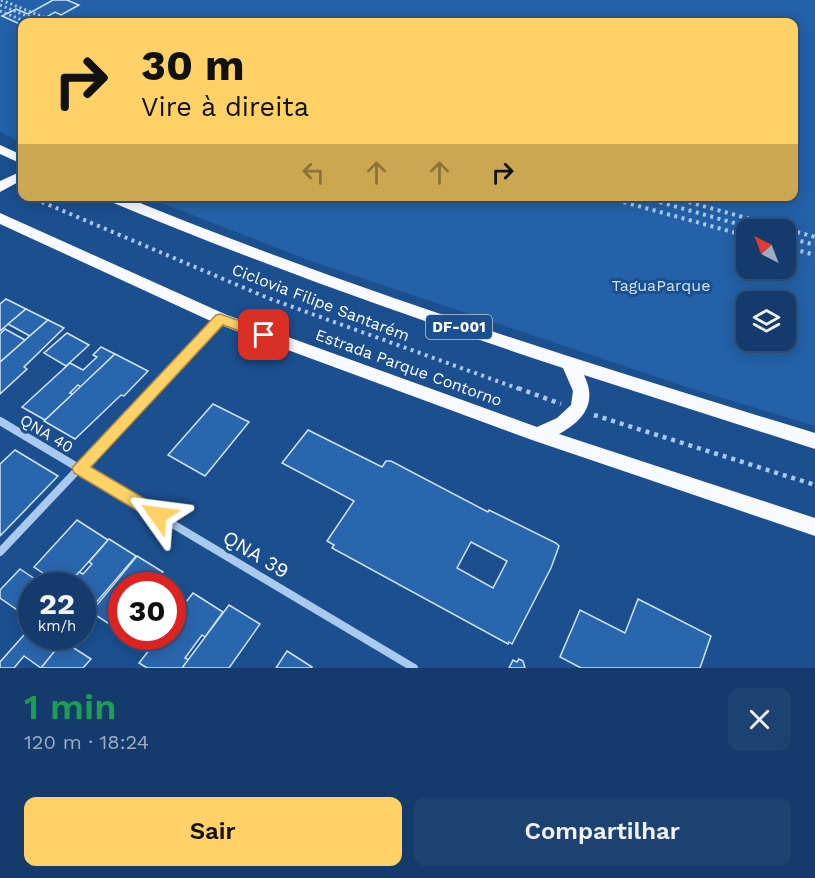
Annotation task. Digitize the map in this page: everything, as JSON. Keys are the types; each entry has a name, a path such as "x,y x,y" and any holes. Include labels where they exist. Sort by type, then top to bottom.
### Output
{"highway":[{"path":"0,149 18,158"},
{"path":"0,187 18,177"},
{"name":"DF-001","path":"121,201 276,263 570,365 815,441"},
{"name":"Estrada Parque Contorno","path":"0,218 220,319 538,435 815,527"},
{"path":"538,435 562,425 583,400 582,383 570,365"}],"street":[{"path":"0,552 220,319"},
{"name":"QNA 40","path":"0,421 80,468"},
{"name":"QNA 39","path":"80,468 414,668"}],"path":[{"path":"1,0 46,18"},
{"path":"0,5 32,18"},
{"path":"0,11 18,18"},
{"name":"Ciclovia Filipe Santarém","path":"40,201 268,297 577,409 815,486"},
{"path":"620,201 736,233"},
{"path":"656,201 736,224"},
{"path":"685,201 815,237"},
{"path":"796,240 815,245"},
{"path":"796,250 815,255"}],"green space":[{"name":"TaguaParque","path":"0,0 815,0 815,426 693,389 308,260 156,201 798,201 798,18 18,18 18,141 0,132"}],"building":[{"path":"53,0 67,0 79,5 61,15 55,12 44,18 18,18 18,23 2,16 16,9 28,14"},
{"path":"6,299 26,309 0,331 0,304"},
{"path":"26,309 48,320 30,336 8,324"},
{"path":"48,320 64,328 24,367 27,369 0,394 0,362"},
{"path":"5,329 25,340 0,362 0,334"},
{"path":"67,333 89,345 66,366 44,353"},
{"path":"101,347 115,354 81,387 78,385 70,393 73,394 45,420 22,407 70,363 83,370 97,357 93,355"},
{"path":"115,354 148,371 124,396 121,395 75,439 44,421"},
{"path":"213,404 249,422 205,476 168,455"},
{"path":"308,430 382,467 386,461 391,461 488,512 489,510 556,543 559,546 551,568 512,644 509,642 508,644 332,548 334,545 327,541 354,501 282,463","holes":["471,542 507,561 493,588 457,568"]},
{"path":"15,450 58,476 0,536 0,464"},
{"path":"77,520 108,540 80,572 42,572 34,567"},
{"path":"109,539 136,556 122,572 108,572 108,589 96,603 96,572 85,572 92,564 89,562"},
{"path":"137,556 163,572 124,572"},
{"path":"20,569 24,572 18,572 18,610 0,598 0,590"},
{"path":"108,591 108,623 96,615 96,606"},
{"path":"193,593 223,612 205,637 202,635 185,658 189,660 182,668 147,668 139,663 149,650 186,650 186,602"},
{"path":"638,599 711,636 700,668 581,668 560,657 580,610 625,633"},
{"path":"229,605 260,624 229,668 182,668"},
{"path":"18,642 18,650 56,650 41,668 24,656 14,668 0,668 0,662"},
{"path":"56,650 77,650 91,659 83,668 41,668"},
{"path":"287,651 312,667 312,668 276,668"},
{"path":"519,659 523,661 525,668 509,668 513,660 517,662"}],"route":[{"path":"158,515 80,468 220,319 264,335"}]}
